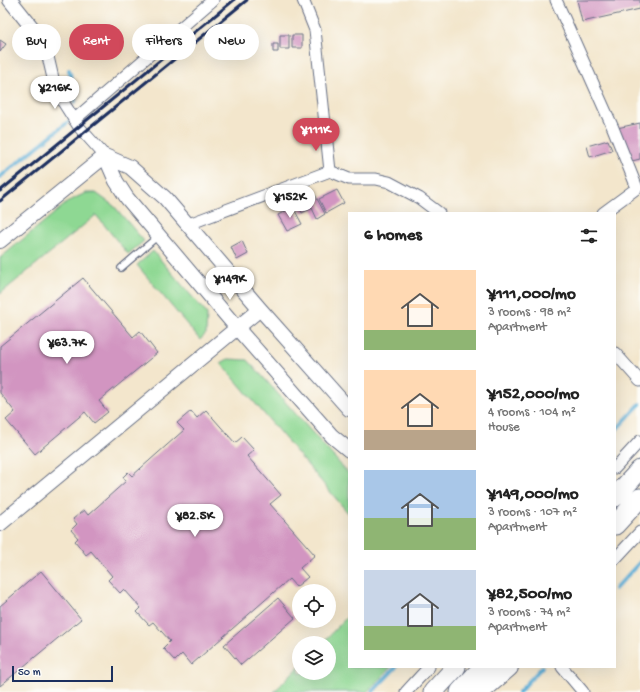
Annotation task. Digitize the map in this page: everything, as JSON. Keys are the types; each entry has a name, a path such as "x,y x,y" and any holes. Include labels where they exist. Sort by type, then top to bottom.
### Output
{"highway":[{"path":"616,496 640,470"},
{"path":"616,524 640,498"},
{"path":"433,692 455,668"},
{"path":"460,692 482,668"},
{"path":"479,692 507,668"}],"street":[{"path":"10,0 29,24"},
{"path":"74,120 213,0"},
{"path":"303,0 315,30 330,171"},
{"path":"556,0 613,128 636,188 604,212"},
{"path":"49,60 56,92 74,120 105,156 116,181 127,198 237,328 332,436 348,449"},
{"path":"105,156 130,167 142,176 165,198 260,309 348,408"},
{"path":"0,240 105,156"},
{"path":"188,224 330,171 349,179 376,179 389,182 419,198 438,212"},
{"path":"0,524 260,309"},
{"path":"616,354 640,381"},
{"path":"616,467 640,441"},
{"path":"616,559 640,532"},
{"path":"406,692 428,668"},
{"path":"493,692 514,668"},
{"path":"563,668 583,692"}],"lane":[{"path":"121,268 158,236"}],"green space":[{"path":"86,193 96,193 114,206 144,241 128,254 96,215 0,294 0,258 68,202"},
{"path":"153,251 207,314 206,334 200,340 137,265"},
{"path":"228,359 248,360 348,473 348,513 221,363"},
{"path":"348,616 348,668 390,668 367,692 274,692 292,673 292,680 336,680 336,636 329,636"}],"building":[{"path":"577,0 640,0 640,9 582,22"},
{"path":"280,35 289,35 289,49 280,49"},
{"path":"292,35 302,35 302,48 292,48"},
{"path":"0,40 6,44 0,52"},
{"path":"273,44 278,44 278,52 273,52"},
{"path":"640,123 640,159 632,161 617,128"},
{"path":"608,140 612,150 590,157 587,146"},
{"path":"305,187 310,197 299,203 315,195 325,214 317,219 312,208 302,213 295,198 292,199 289,194"},
{"path":"337,190 344,203 326,213 319,199"},
{"path":"293,207 302,224 287,231 278,215"},
{"path":"242,241 248,254 237,260 231,247"},
{"path":"83,278 133,337 140,331 157,353 99,401 108,412 94,423 85,412 35,454 6,420 15,412 0,393 0,346"},
{"path":"206,410 235,443 242,437 254,450 247,456 281,495 270,504 315,555 300,568 308,577 300,584 293,584 289,579 191,665 182,654 175,661 163,648 170,641 153,622 149,625 137,612 141,608 124,589 120,593 108,580 112,576 91,551 86,555 75,541 78,538 71,530 77,524 73,519 84,510 88,515 126,481 123,477 128,472 132,476 184,430 177,423 191,411 197,418"},
{"path":"41,571 81,619 0,686 0,606"},
{"path":"278,598 292,614 292,621 241,665 224,645"}],"waterway":[{"path":"69,70 75,92 75,102"},
{"path":"0,177 68,122"},
{"path":"616,430 640,404"},
{"path":"616,588 640,562"},
{"path":"372,692 395,668"},
{"path":"519,692 541,668"}],"railway":[{"path":"0,191 234,0"},
{"path":"0,201 247,0"}]}
